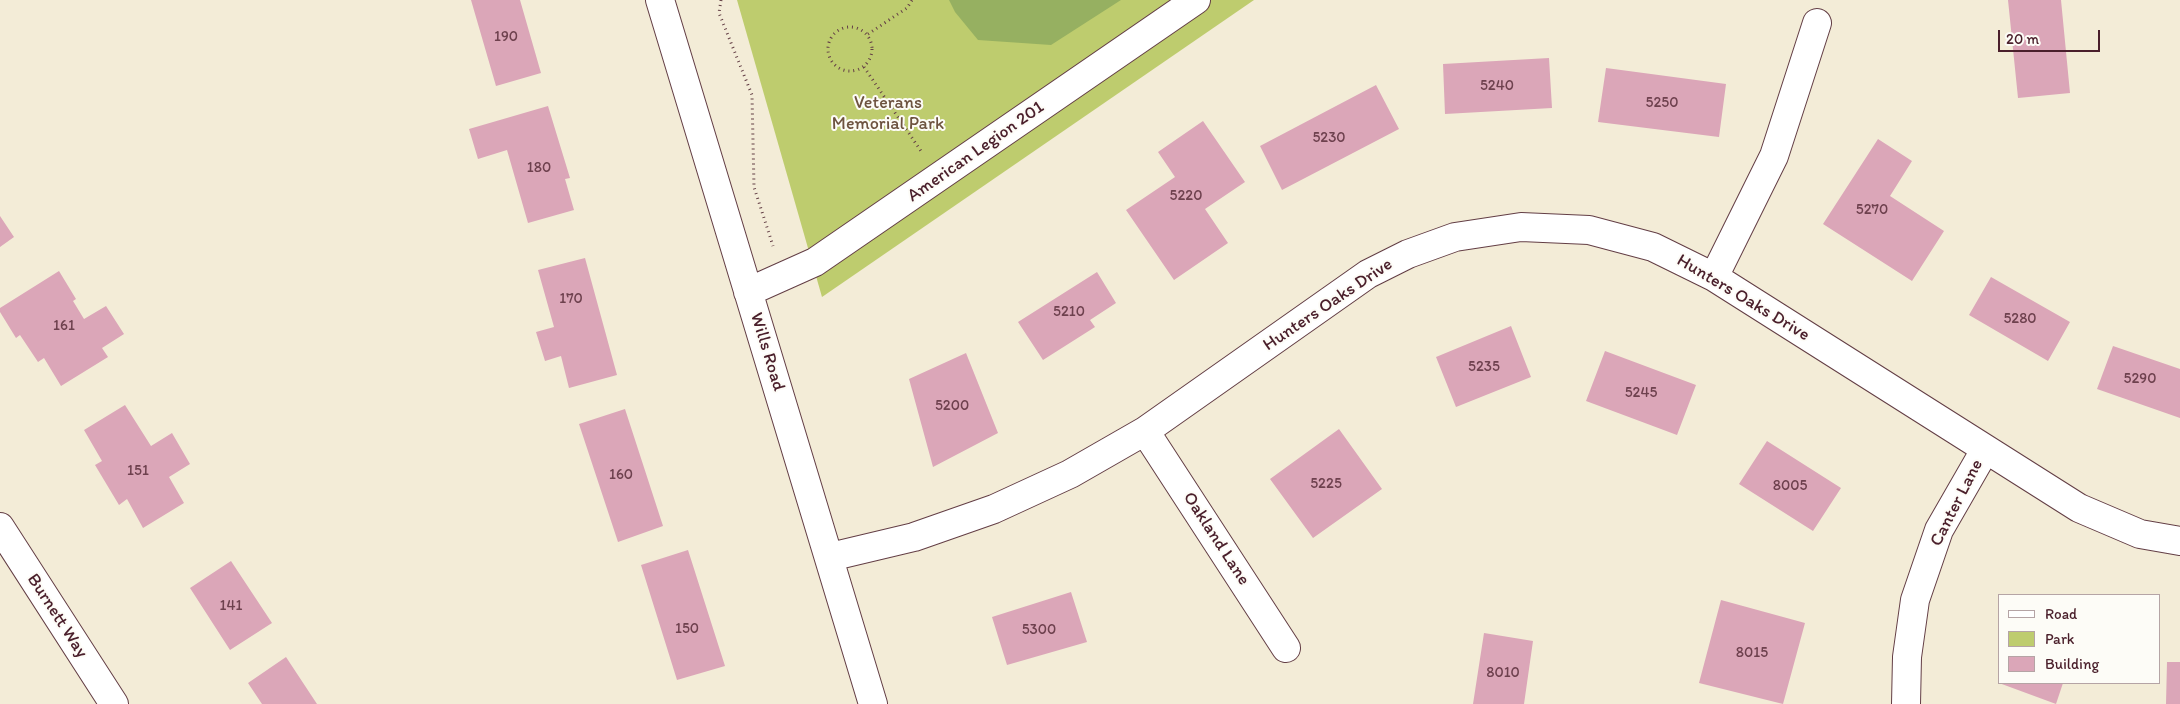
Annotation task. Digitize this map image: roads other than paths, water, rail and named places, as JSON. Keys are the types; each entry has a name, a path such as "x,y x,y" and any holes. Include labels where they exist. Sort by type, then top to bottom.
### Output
{"street":[{"name":"Wills Road","path":"660,0 873,704"},
{"name":"American Legion 201","path":"748,292 815,262 1196,0"},
{"path":"1714,277 1774,156 1817,23"},
{"name":"Hunters Oaks Drive","path":"830,557 914,537 994,509 1070,474 1145,431 1368,274 1408,254 1455,237 1521,227 1589,230 1654,247 1714,277 2078,508 2140,534 2180,541"},
{"name":"Oakland Lane","path":"1145,431 1286,648"},
{"name":"Canter Lane","path":"1906,704 1907,657 1915,600 1939,530 1985,450"},
{"name":"Burnett Way","path":"0,527 114,704"}],"park label":[{"name":"Veterans Memorial Park","path":"888,113"}]}
